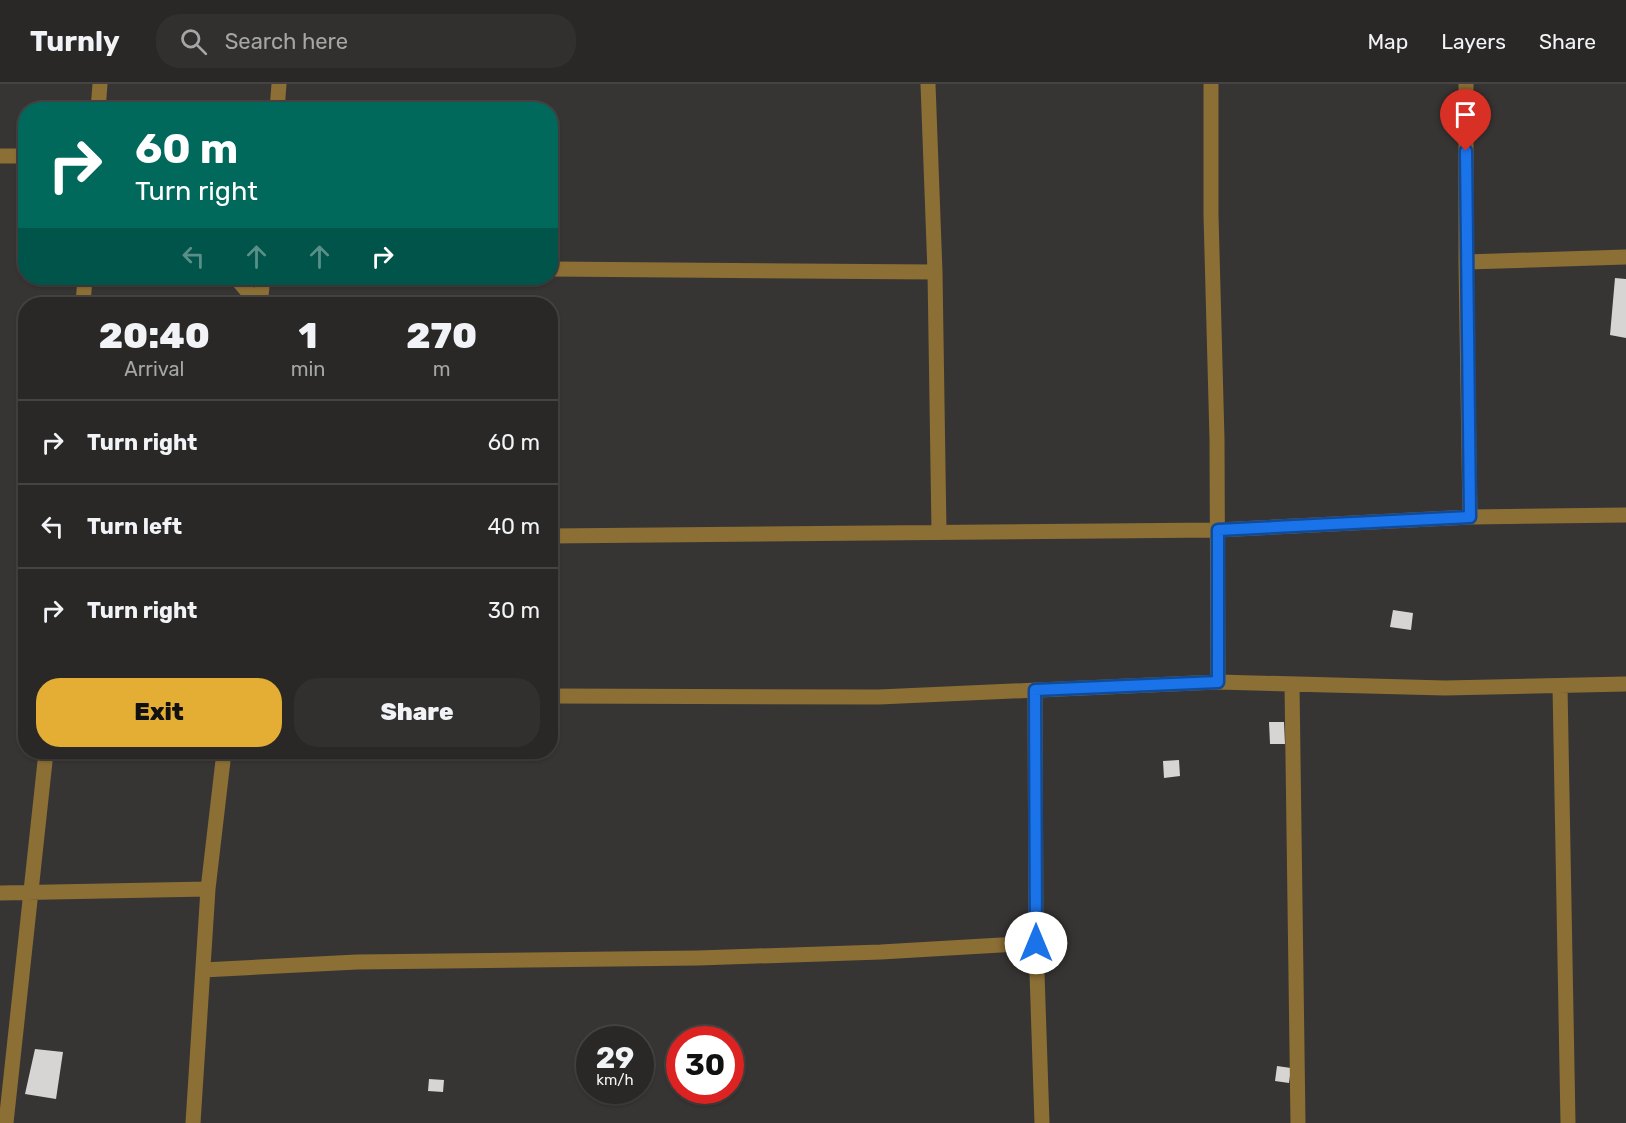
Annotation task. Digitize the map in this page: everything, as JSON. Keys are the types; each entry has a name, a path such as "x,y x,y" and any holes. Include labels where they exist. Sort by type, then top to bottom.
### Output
{"street":[{"path":"99,102 100,84"},
{"path":"278,102 279,84"},
{"path":"928,84 935,272 939,532"},
{"path":"1211,84 1218,682"},
{"path":"1466,84 1470,517"},
{"path":"0,156 18,156"},
{"path":"1466,262 1626,257"},
{"path":"558,269 935,272"},
{"path":"242,285 253,297"},
{"path":"558,536 1218,530 1470,517 1626,515"},
{"path":"558,696 879,697 1218,682 1445,688 1626,684"},
{"path":"1292,684 1298,1123"},
{"path":"1560,686 1568,1123"},
{"path":"1035,690 1036,943 1042,1123"},
{"path":"6,1123 7,1036 29,894 45,759"},
{"path":"194,1123 208,889 223,759"},
{"path":"0,893 208,889"},
{"path":"203,970 357,962 698,958 881,952 1036,943"}],"building":[{"path":"1615,278 1626,279 1626,338 1610,335"},
{"path":"1393,610 1413,613 1411,630 1390,627"},
{"path":"1269,722 1284,722 1285,744 1270,744"},
{"path":"1179,760 1180,776 1164,778 1163,761"},
{"path":"35,1049 63,1052 56,1099 25,1094"},
{"path":"1277,1066 1291,1068 1289,1083 1275,1081"},
{"path":"429,1079 444,1080 443,1092 428,1091"}],"route":[{"path":"1036,943 1035,690 1218,682 1218,530 1470,517 1466,151"}]}
